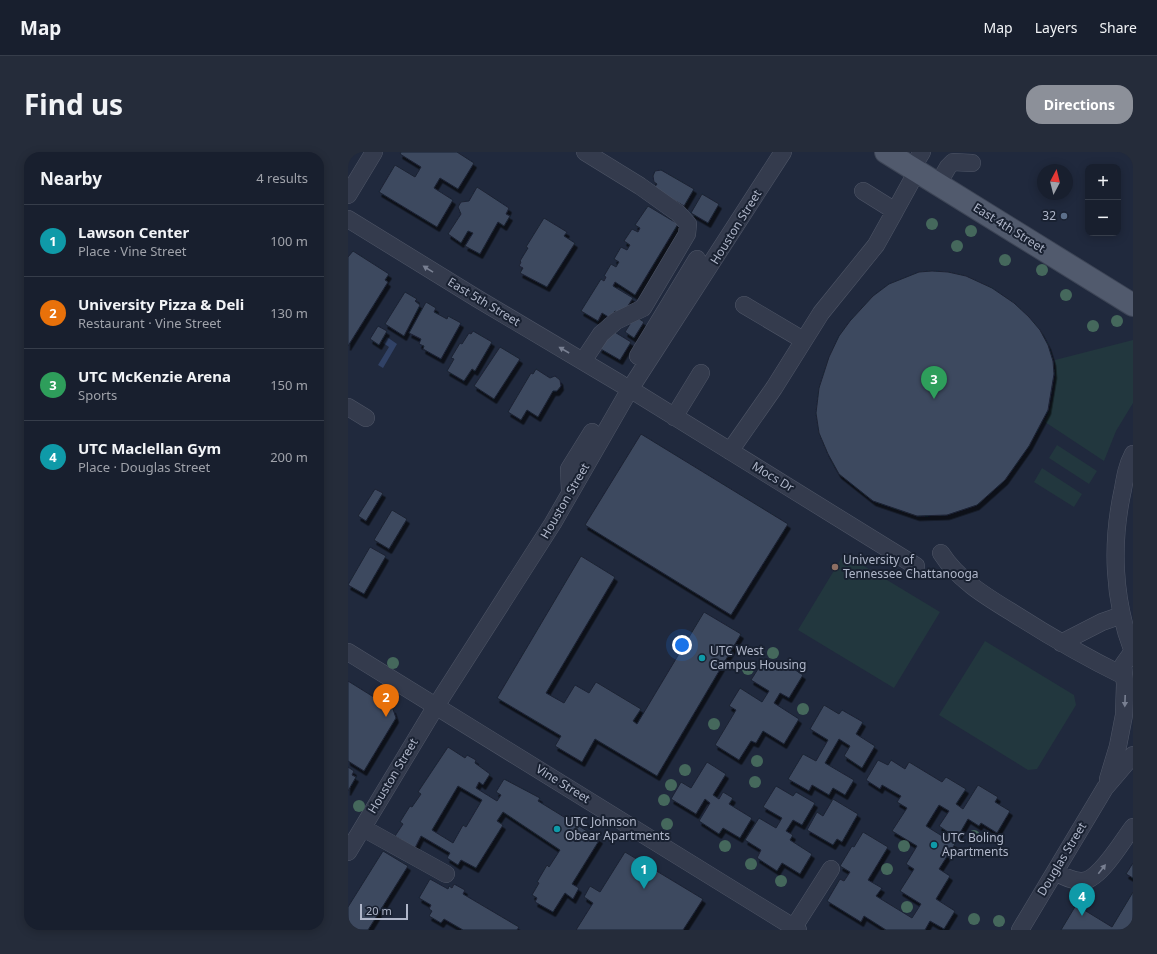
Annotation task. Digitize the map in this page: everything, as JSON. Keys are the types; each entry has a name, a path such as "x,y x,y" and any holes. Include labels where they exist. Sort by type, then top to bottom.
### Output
{"main road":[{"name":"East 4th Street","path":"886,152 917,164 938,184 1133,304"}],"street":[{"path":"348,195 374,152"},
{"path":"583,361 601,334 616,321 643,308 687,234 688,224 678,213 640,186 585,152"},
{"name":"Houston Street","path":"348,852 436,706 553,523 626,386 783,152"},
{"path":"938,184 948,167 954,162 972,162"},
{"path":"730,451 774,388 821,313 876,245 895,211 917,164"},
{"path":"863,191 895,211"},
{"name":"East 5th Street","path":"348,219 478,299 626,386"},
{"path":"626,386 697,259"},
{"path":"744,305 803,340"},
{"path":"674,417 701,373"},
{"name":"Mocs Dr","path":"626,386 916,566"},
{"path":"348,407 366,418"},
{"path":"1133,454 1128,464 1117,515 1115,552 1118,596 1133,651"},
{"path":"941,553 957,572 983,594 1061,643 1094,662 1124,676"},
{"path":"1061,643 1102,622 1122,615"},
{"name":"Douglas Street","path":"1105,788 1114,761 1122,725 1125,698 1123,665 1133,651"},
{"name":"Vine Street","path":"348,652 795,929"},
{"name":"Douglas Street","path":"1020,930 1105,788 1133,755"},
{"path":"1055,872 1067,878 1082,881 1098,874 1133,827"},
{"path":"363,828 446,874"},
{"path":"795,929 831,869"}],"shaded area":[{"path":"1133,340 1133,403 1116,431 1104,461 1045,422 1051,407 1054,392 1056,376 1055,360"},
{"path":"1057,445 1097,471 1089,484 1049,458"},
{"path":"1042,468 1082,494 1074,507 1034,482"},
{"path":"844,554 940,612 894,688 798,630"},
{"path":"985,641 1074,695 1076,705 1037,769 1028,770 939,715"}],"water":[{"path":"387,337 397,344 383,368 378,365 389,347 383,343"}],"building":[{"path":"401,152 457,152 474,163 458,189 440,178 434,188 453,200 437,227 379,192 395,165 415,177 421,167 400,154"},
{"path":"661,170 694,189 684,206 654,188 657,184 654,182 653,176 655,171"},
{"path":"477,187 509,208 506,214 510,216 504,226 498,222 480,254 465,246 473,233 468,231 461,243 448,234 461,214 458,207 461,202 469,201"},
{"path":"702,194 719,204 708,223 691,213"},
{"path":"648,206 678,224 635,295 615,282 613,286 633,298 622,315 615,311 610,318 602,313 598,321 581,311 601,279 604,281 606,277 604,276 611,264 616,267 619,262 614,259 621,247 627,250 630,245 624,241 632,229 638,232 640,228 635,225"},
{"path":"544,218 567,232 564,236 575,243 547,287 520,273 523,268 519,266 520,261 528,248 526,247"},
{"path":"353,251 389,274 385,280 388,282 348,346 348,257"},
{"path":"919,272 948,272 966,276 992,288 1014,303 1040,330 1048,345 1053,361 1054,374 1048,410 1029,446 1005,480 977,505 947,515 917,516 873,501 839,474 819,433 816,413 819,388 829,357 839,336 850,321 873,296 889,284"},
{"path":"405,292 417,299 415,301 420,305 404,336 385,324"},
{"path":"426,302 436,308 434,312 447,319 448,316 461,323 441,359 423,349 424,346 419,344 421,339 409,333"},
{"path":"635,316 644,322 634,338 625,332"},
{"path":"378,326 387,331 379,345 370,339"},
{"path":"473,331 492,342 475,371 472,369 464,381 447,371 454,359 451,358 460,343 462,344 469,333 471,334"},
{"path":"613,331 631,342 620,360 599,348"},
{"path":"500,347 520,359 494,399 474,386"},
{"path":"536,369 550,378 555,376 560,380 561,386 557,391 553,391 538,417 527,410 521,420 508,412 531,373 533,374"},
{"path":"641,434 788,524 731,615 585,525"},
{"path":"375,489 383,493 366,521 358,516"},
{"path":"392,510 407,519 389,549 374,540"},
{"path":"370,547 386,556 364,594 348,585"},
{"name":"UTC West Campus Housing","path":"581,556 615,577 546,693 564,703 575,685 589,693 596,682 641,709 633,721 637,724 704,612 741,634 657,776 595,739 582,762 555,746 561,736 497,698"},
{"path":"765,658 780,667 783,662 803,675 789,698 780,693 774,703 799,719 784,744 763,731 756,743 751,741 739,760 715,745 736,710 729,706 740,688 762,702 769,691 751,680"},
{"path":"348,681 393,709 396,718 364,771 348,761"},
{"path":"824,705 839,714 842,710 863,722 856,734 875,746 862,768 844,756 850,746 839,739 825,763 854,780 845,795 833,788 829,795 812,785 809,791 788,779 803,754 816,761 828,740 810,729"},
{"name":"UTC Johnson Obear Apartments","path":"448,747 465,758 467,755 476,760 475,763 490,774 483,785 479,782 476,788 497,801 501,795 496,792 504,779 540,798 538,801 600,839 572,884 579,888 573,899 565,893 553,912 535,902 537,898 532,895 539,883 537,882 547,865 549,867 560,850 503,812 497,821 503,825 476,868 461,860 458,865 447,858 450,853 421,836 415,848 395,836 403,824 400,822 410,806 412,807 421,794 418,792","holes":["458,786 482,800 466,827 463,825 453,843 432,830"]},
{"name":"UTC Boling Apartments","path":"878,760 888,765 891,760 905,769 909,762 942,782 946,777 966,789 956,804 963,809 978,785 998,797 995,802 1010,811 997,833 981,823 979,826 968,819 957,838 939,826 949,811 939,805 926,826 955,844 939,869 950,876 936,899 955,911 944,929 930,921 925,930 886,930 864,916 861,922 827,901 840,879 844,881 850,872 840,866 852,846 854,847 863,832 888,847 868,880 882,888 876,896 912,918 921,904 900,891 914,869 906,864 917,846 892,831 907,808 897,802 901,796 882,785 880,789 866,780"},
{"path":"707,762 726,774 713,795 719,799 723,792 733,798 729,804 752,818 740,838 723,828 719,834 699,821 710,803 705,799 696,814 671,799 681,782 691,788"},
{"path":"348,767 354,771 352,775 356,777 348,791"},
{"path":"776,786 793,796 796,792 815,803 802,825 793,820 786,831 793,835 790,840 812,854 800,874 782,863 777,871 757,858 761,850 745,840 759,818 776,828 782,818 763,807"},
{"path":"833,799 858,814 842,842 837,839 833,845 807,830 817,812 823,816"},
{"path":"383,851 408,866 368,930 348,930 348,907"},
{"path":"625,852 703,899 683,930 576,930 593,903 584,897 590,886 600,892"},
{"path":"1133,863 1133,878 1126,874"},
{"path":"430,879 448,889 449,886 452,888 454,884 465,890 463,894 519,927 517,930 463,930 444,919 441,923 429,916 432,911 429,909 431,905 419,898"},
{"path":"1133,892 1133,930 1061,930 1076,905 1112,927"}],"place":[{"name":"32","path":"1064,216"},
{"name":"UTC McKenzie Arena","path":"934,399"},
{"name":"University of Tennessee Chattanooga","path":"835,567"},
{"name":"UTC West Campus Housing","path":"702,658"},
{"name":"University Pizza & Deli","path":"386,717"},
{"name":"UTC Johnson Obear Apartments","path":"557,829"},
{"name":"UTC Boling Apartments","path":"934,845"},
{"name":"Lawson Center","path":"644,889"},
{"name":"UTC Maclellan Gym","path":"1082,916"}]}
